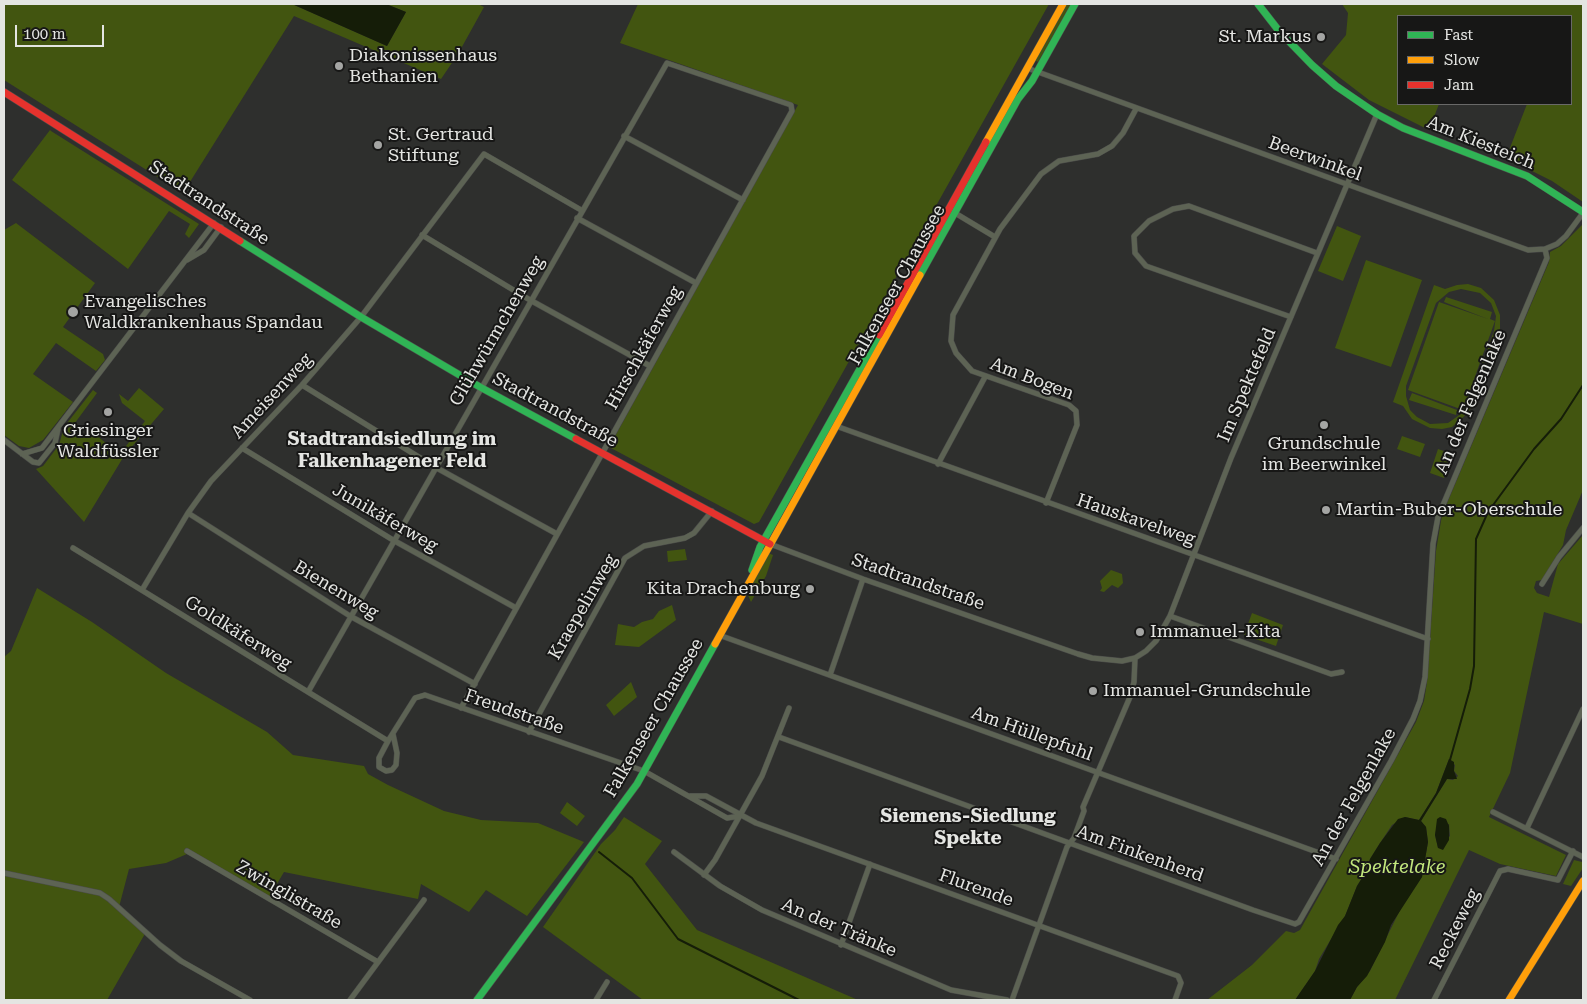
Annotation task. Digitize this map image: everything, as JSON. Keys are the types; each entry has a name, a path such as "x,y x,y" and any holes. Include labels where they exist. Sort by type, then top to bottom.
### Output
{"street":[{"name":"Falkenseer Chaussee","path":"477,1000 560,889 644,771 748,582 767,542 951,211 1063,4"},
{"name":"Falkenseer Chaussee","path":"951,211 1018,98 1036,74 1075,4"},
{"name":"Am Kiesteich","path":"1258,4 1279,31 1312,65 1336,86 1377,114 1403,128 1527,176 1583,212"},
{"name":"Hirschkäferweg","path":"461,708 793,107 666,63"},
{"name":"Glühwürmchenweg","path":"308,692 666,63"},
{"name":"Beerwinkel","path":"1027,68 1036,74 1528,250 1546,249"},
{"name":"Stadtrandstraße","path":"4,92 361,317 480,387 767,542 863,579 1078,654 1111,661 1134,658"},
{"name":"Am Bogen","path":"1046,503 1077,424 1076,411 1069,405 972,371 956,353 950,328 958,304 995,237 1041,174 1059,162 1098,154 1112,146 1123,133 1136,110"},
{"name":"Im Spektefeld","path":"1134,658 1156,642 1170,616 1193,554 1317,253 1377,114"},
{"path":"624,136 743,200"},
{"name":"Ameisenweg","path":"142,590 188,513 211,481 302,385 361,317 484,154 582,210"},
{"path":"1291,317 1146,266 1135,253 1134,236 1149,221 1173,209 1189,206 1317,253"},
{"path":"951,211 995,237"},
{"path":"1546,249 1557,244 1566,236 1583,212"},
{"path":"577,218 696,283"},
{"path":"22,454 42,448 185,262 217,225"},
{"path":"422,235 530,300 650,366"},
{"name":"An der Felgenlake","path":"1294,924 1303,918 1413,719 1420,701 1425,677 1433,544 1441,508 1547,258 1546,249"},
{"path":"938,464 985,377"},
{"path":"302,385 435,467 557,534"},
{"name":"Hauskavelweg","path":"832,424 1046,503 1428,639"},
{"path":"4,440 34,463 39,463 55,443 58,428"},
{"name":"Junikäferweg","path":"242,448 393,540 516,608"},
{"name":"Kraepelinweg","path":"529,732 625,558 644,546 685,538 694,533 712,511"},
{"name":"Bienenweg","path":"188,513 350,616 475,684"},
{"path":"1542,584 1559,557 1583,528"},
{"name":"Goldkäferweg","path":"73,548 388,741"},
{"path":"830,675 863,579"},
{"path":"1170,616 1331,674 1342,672"},
{"name":"Am Hüllepfuhl","path":"719,635 1336,858"},
{"path":"1012,1000 1066,847 1074,838 1084,811 1083,807 1130,697 1135,672 1134,658"},
{"name":"Freudstraße","path":"393,734 397,752 396,765 392,770 386,772 379,767 378,762 388,741 415,698 419,695 436,698 644,771"},
{"path":"704,875 762,776 789,708"},
{"path":"1527,828 1583,709"},
{"name":"Am Finkenherd","path":"779,737 1294,924"},
{"name":"Flurende","path":"644,771 726,818 740,816"},
{"name":"Flurende","path":"690,796 706,796 740,816 1178,976 1180,983 1175,1000"},
{"path":"1493,812 1583,856"},
{"name":"Zwinglistraße","path":"187,851 378,962"},
{"name":"Reckeweg","path":"1434,1000 1500,871 1508,869 1558,880 1573,851"},
{"name":"An der Tränke","path":"674,852 704,875 762,910 951,990 1007,1000"},
{"path":"841,945 870,864"},
{"path":"4,873 76,886 100,893 181,961 250,1000"},
{"path":"1509,1000 1583,881"},
{"path":"350,1000 424,900"},
{"path":"596,1000 608,982"}],"green space":[{"path":"4,4 292,4 387,46 406,12 386,4 478,4 484,7 458,54 441,79 294,16 183,193 4,80"},
{"path":"638,4 1049,4 759,522 754,524 609,447 798,105 620,43"},
{"path":"1067,4 1071,4 1038,62 1035,60"},
{"path":"1342,4 1583,4 1583,202 1552,181 1506,158 1527,105 1572,105 1572,15 1397,15 1397,105 1439,105 1429,130 1369,100 1322,64 1346,35 1348,13"},
{"path":"50,130 199,224 189,238 185,234 190,224 169,211 128,269 12,180"},
{"path":"16,223 95,283 63,327 103,354 105,360 96,371 56,343 33,374 73,402 43,440 29,448 19,446 4,435 4,230"},
{"path":"1583,224 1583,490 1566,530 1563,545 1542,580 1536,581 1534,588 1537,593 1549,597 1558,564 1583,535 1583,624 1544,612 1510,773 1489,817 1566,855 1556,876 1500,864 1469,850 1395,1000 1350,1000 1357,987 1370,971 1402,906 1422,877 1428,842 1426,827 1421,821 1447,779 1453,780 1458,776 1454,771 1455,765 1449,759 1436,793 1419,820 1405,817 1392,825 1380,843 1357,886 1345,916 1319,959 1315,971 1295,1000 1207,1000 1252,965 1286,931 1294,933 1300,930 1416,722 1424,701 1427,682 1436,551 1442,515 1549,262 1550,252 1561,246","holes":["1449,824 1450,836 1438,848 1435,835 1437,827"]},
{"path":"1337,226 1361,236 1343,281 1318,271"},
{"path":"1366,260 1422,280 1391,367 1335,348"},
{"path":"1468,284 1481,288 1494,300 1500,315 1500,329 1469,412 1452,427 1442,429 1430,428 1412,419 1403,406 1393,402 1434,285 1445,289","holes":["1461,289 1480,293 1491,303 1496,316 1494,331 1465,411 1448,423 1430,424 1417,417 1410,410 1406,396 1406,386 1436,303 1449,292"]},
{"path":"1446,297 1492,312 1490,319 1495,321 1463,410 1408,390 1439,302 1488,319 1444,302"},
{"path":"139,388 164,409 124,456 84,522 36,469 43,466 59,445 64,427 93,390 97,393 72,427 83,436 88,429 120,454 145,421 122,403 119,394 128,401"},
{"path":"1412,393 1457,410 1456,415 1409,400"},
{"path":"1402,436 1425,444 1420,457 1397,449"},
{"path":"1438,449 1452,454 1444,478 1430,473"},
{"path":"685,549 687,560 668,562 667,551"},
{"path":"768,553 773,555 766,576 751,602 746,591"},
{"path":"1111,570 1122,574 1123,583 1118,588 1112,585 1104,592 1100,591 1102,588 1100,581"},
{"path":"37,588 92,622 166,673 267,732 293,755 364,766 368,774 444,811 481,820 538,823 584,842 527,916 486,890 469,912 421,884 418,899 284,872 268,899 209,864 187,854 166,863 129,869 119,907 146,932 107,1000 4,1000 4,657 11,651"},
{"path":"672,605 676,620 639,647 615,645 618,624 634,627 642,622 653,619 659,611"},
{"path":"1252,613 1283,625 1276,646 1244,635"},
{"path":"631,682 637,697 614,716 606,705"},
{"path":"567,802 585,816 577,826 560,813"},
{"path":"624,817 662,841 645,864 697,930 858,1000 643,1000 543,927 601,844 615,830"},
{"path":"1574,860 1582,862 1583,868 1571,886 1563,884"}],"water":[{"path":"292,4 386,4 406,12 387,46"},
{"name":"Spektelake","path":"1449,759 1454,762 1454,771 1457,779 1447,779 1421,821 1426,827 1428,842 1422,877 1391,925 1385,942 1367,976 1357,987 1350,1000 1295,1000 1315,971 1338,925 1345,916 1357,886 1380,843 1398,819 1405,817 1419,820 1436,793"},
{"path":"1440,817 1446,819 1449,826 1449,840 1443,850 1438,848 1435,835 1437,819"}],"waterway":[{"path":"1450,760 1470,689 1474,666 1476,539 1488,512 1534,449 1561,419 1583,385"},
{"path":"599,852 632,878 678,939 799,1000"}],"traffic: fast":[{"path":"920,275 1018,99 1032,81 1075,4"},
{"path":"1258,4 1279,31 1312,65 1336,86 1377,114 1403,128 1527,176 1583,212"},
{"path":"240,241 361,317 480,387 576,439"},
{"path":"752,570 760,547 879,335"},
{"path":"477,1000 637,784 715,644"}],"traffic: slow":[{"path":"986,142 1063,4"},
{"path":"715,644 920,275"},
{"path":"1509,1000 1583,881"}],"traffic: jam":[{"path":"4,92 240,241"},
{"path":"879,335 986,142"},
{"path":"576,439 770,544"}],"place":[{"name":"St. Markus","path":"1321,37"},
{"name":"Diakonissenhaus Bethanien","path":"339,66"},
{"name":"St. Gertraud Stiftung","path":"378,145"},
{"name":"Evangelisches Waldkrankenhaus Spandau","path":"73,312"},
{"name":"Griesinger Waldfüssler","path":"108,412"},
{"name":"Grundschule im Beerwinkel","path":"1324,425"},
{"name":"Martin-Buber-Oberschule","path":"1326,510"},
{"name":"Kita Drachenburg","path":"810,589"},
{"name":"Immanuel-Kita","path":"1140,632"},
{"name":"Immanuel-Grundschule","path":"1093,691"}],"district":[{"name":"Stadtrandsiedlung im Falkenhagener Feld","path":"392,450"},
{"name":"Siemens-Siedlung Spekte","path":"968,827"}]}
